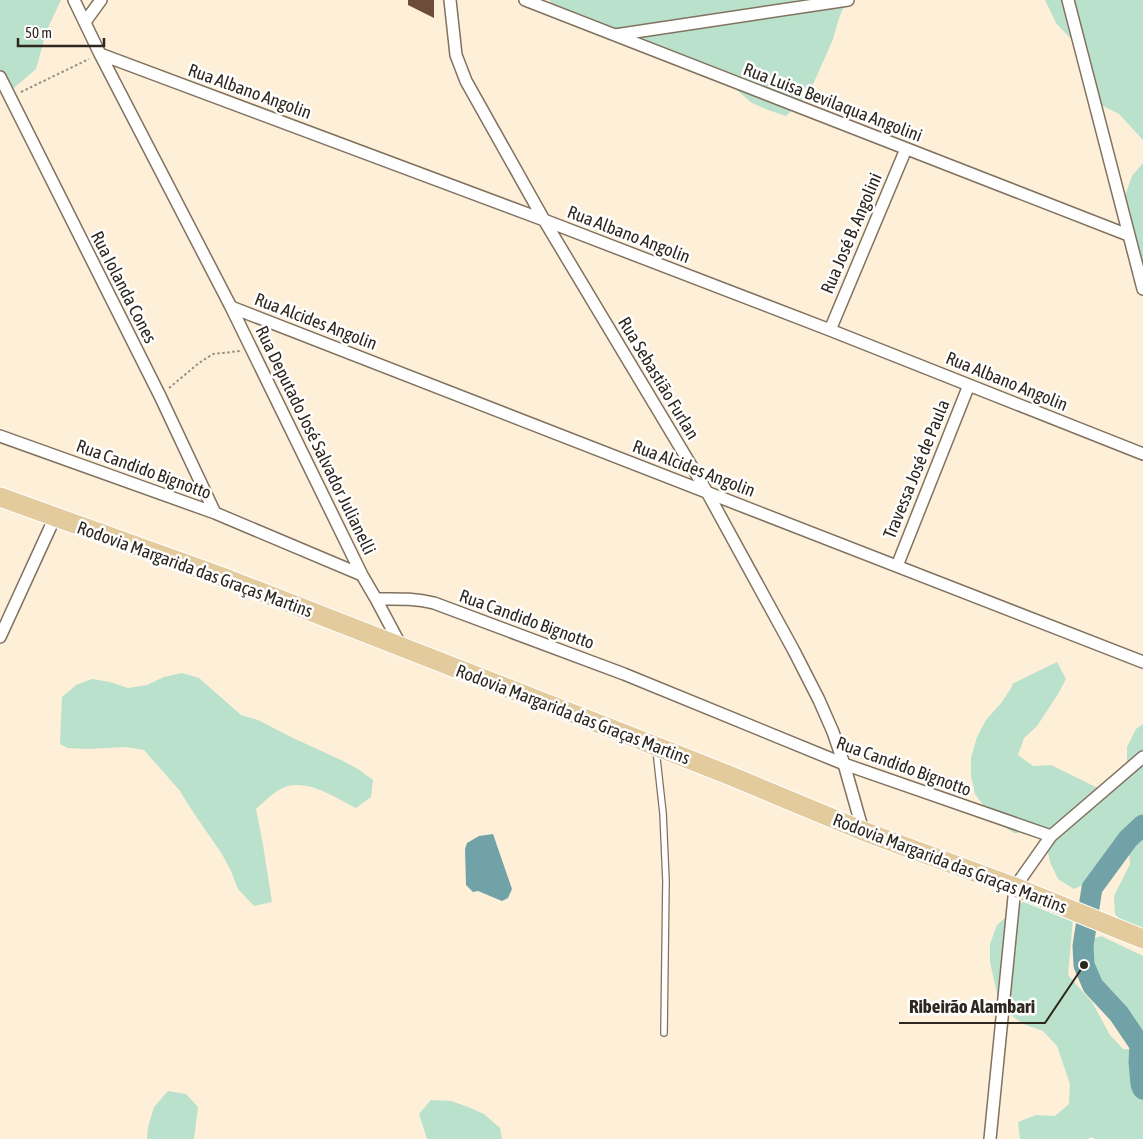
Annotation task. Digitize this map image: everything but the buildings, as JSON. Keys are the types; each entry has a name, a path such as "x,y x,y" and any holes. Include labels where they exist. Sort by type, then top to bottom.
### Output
{"main road":[{"name":"Rodovia Margarida das Graças Martins","path":"0,497 225,578 655,746 863,831 1015,888 1143,939"}],"street":[{"name":"Rua Deputado José Salvador Julianelli","path":"74,0 100,54 232,307 362,575"},
{"path":"85,22 101,0"},
{"name":"Rua Sebastião Furlan","path":"450,0 456,55 466,81 544,220 707,492 811,684 833,732 863,831"},
{"name":"Rua Luisa Bevilaqua Angolini","path":"525,0 1128,235"},
{"path":"614,35 848,0"},
{"path":"1068,0 1143,289"},
{"name":"Rua Albano Angolin","path":"100,54 544,220 830,330 1143,454"},
{"name":"Rua Iolanda Cones","path":"0,77 160,396 215,513"},
{"name":"Rua José B. Angolini","path":"830,330 906,149"},
{"name":"Rua Alcides Angolin","path":"232,307 1143,662"},
{"name":"Travessa José de Paula","path":"897,566 969,385"},
{"name":"Rua Candido Bignotto","path":"0,436 215,513 362,575"},
{"path":"0,637 55,517"},
{"path":"362,575 402,647"},
{"name":"Rua Candido Bignotto","path":"376,599 408,598 434,603 624,674 844,764 1051,836"},
{"path":"990,1139 1015,888 1051,836 1143,757"}],"lane":[{"path":"655,746 664,813 666,901 664,1033"}],"path":[{"path":"10,98 100,54"},
{"path":"160,396 199,363 213,354 252,349"}],"green space":[{"path":"0,0 61,0 46,32 36,69 8,93 0,84"},
{"path":"549,0 847,0 833,39 811,89 786,116 752,103 723,80 577,27"},
{"path":"1045,0 1143,0 1143,140 1119,114 1103,106 1088,92 1082,55 1056,23"},
{"path":"1143,163 1143,288 1124,211 1126,193 1132,176"},
{"path":"1057,662 1066,679 1037,726 1024,738 1018,755 1033,766 1051,765 1100,789 1127,764 1127,747 1136,729 1143,724 1143,941 1129,930 1115,914 1114,896 1130,864 1128,841 1091,881 1074,889 1058,879 1050,862 1046,844 1032,832 1014,833 998,823 975,794 971,776 971,758 977,737 986,720 1001,703 1012,687 1012,684"},
{"path":"182,673 199,678 241,715 258,720 341,760 373,780 371,797 356,808 323,791 297,785 279,790 256,809 272,902 254,906 238,889 222,854 180,791 144,750 126,747 68,748 60,744 62,697 76,685 92,679 128,688 147,685 164,677"},
{"path":"1036,890 1073,919 1068,975 1092,1002 1110,1035 1123,1049 1142,1050 1140,1031 1129,1015 1079,959 1084,942 1101,936 1143,956 1143,1139 1094,1139 1093,1137 1087,1139 1020,1139 1018,1122 1036,1115 1055,1116 1069,1104 1070,1084 1057,1046 1043,1031 1026,1025 1010,1015 998,998 990,962 990,944 997,925"},
{"path":"168,1091 186,1094 198,1107 194,1139 147,1139 148,1127 154,1107"},
{"path":"431,1100 451,1101 484,1114 500,1128 502,1139 427,1139 419,1114"}],"water":[{"path":"493,834 512,889 508,898 502,901 478,891 473,892 466,885 465,849 467,843 479,836"}],"waterway":[{"path":"1143,825 1128,839 1092,888 1083,946 1084,965 1093,986 1119,1014 1140,1045 1139,1062 1143,1089"}],"place":[{"name":"Ribeirão Alambari","path":"1084,965"}]}
